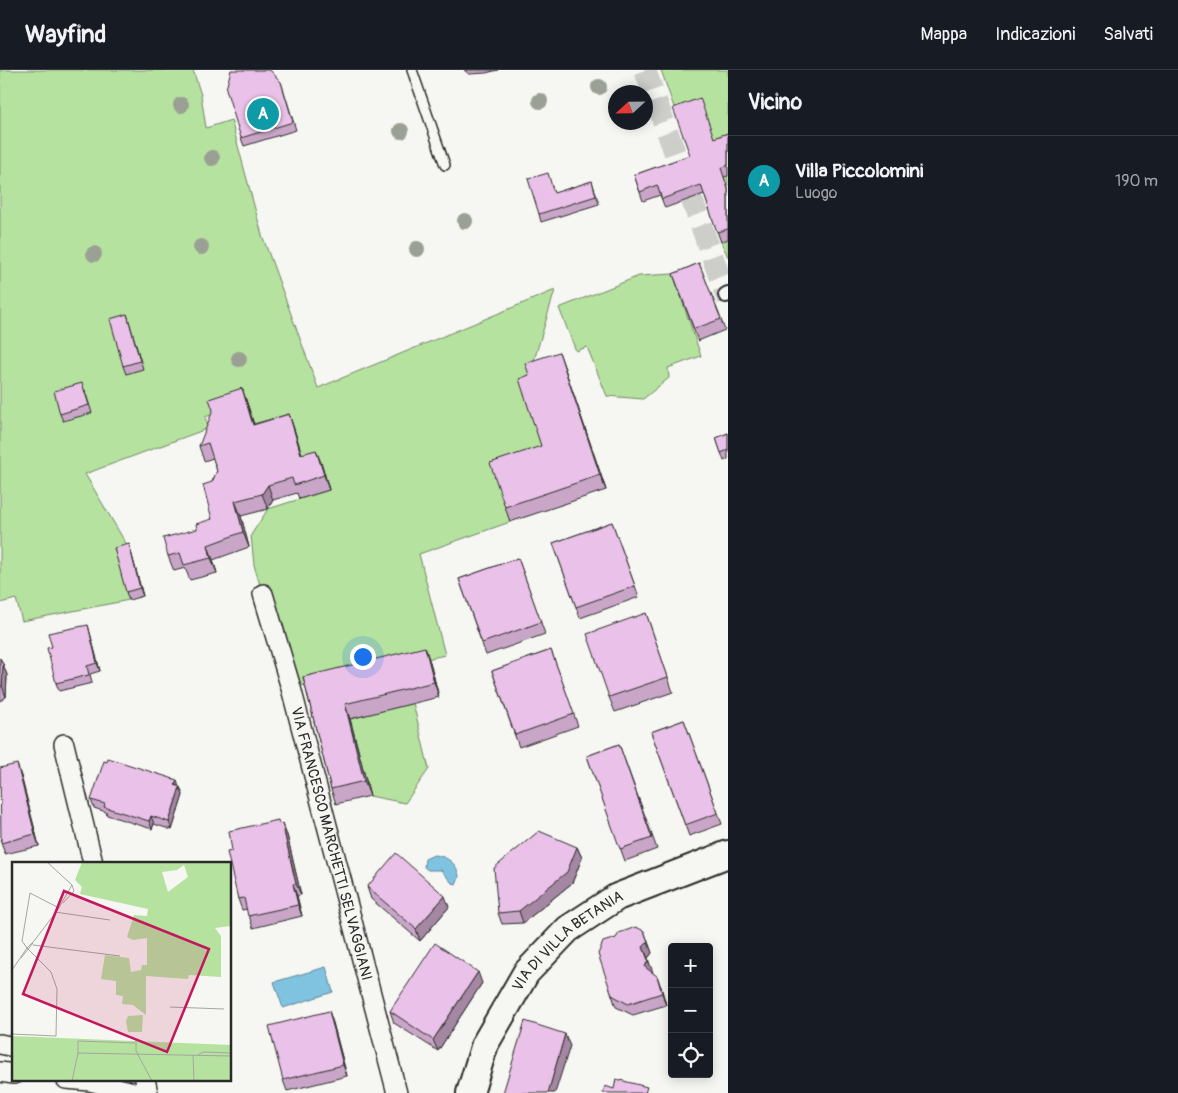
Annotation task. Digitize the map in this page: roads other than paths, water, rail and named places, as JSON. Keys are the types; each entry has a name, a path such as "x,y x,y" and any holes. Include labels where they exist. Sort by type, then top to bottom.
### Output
{"main road":[{"name":"VIA DI VILLA BETANIA","path":"470,1093 485,1044 526,973 568,929 617,897 728,854"}],"street":[{"name":"VIA FRANCESCO MARCHETTI SELVAGGIANI","path":"263,594 291,688 397,1093"},
{"path":"64,744 93,862"},
{"path":"88,1080 115,1090 136,1093"},
{"path":"145,1080 148,1093"}],"lane":[{"path":"412,70 445,165"}],"water":[{"path":"434,855 447,859 454,865 459,877 456,884 452,883 441,870 428,870 424,867 425,859"},
{"path":"326,967 333,992 283,1008 274,982"}],"tunnel":[{"path":"645,70 728,300"}],"place":[{"name":"Villa Piccolomini","path":"263,114"}]}
